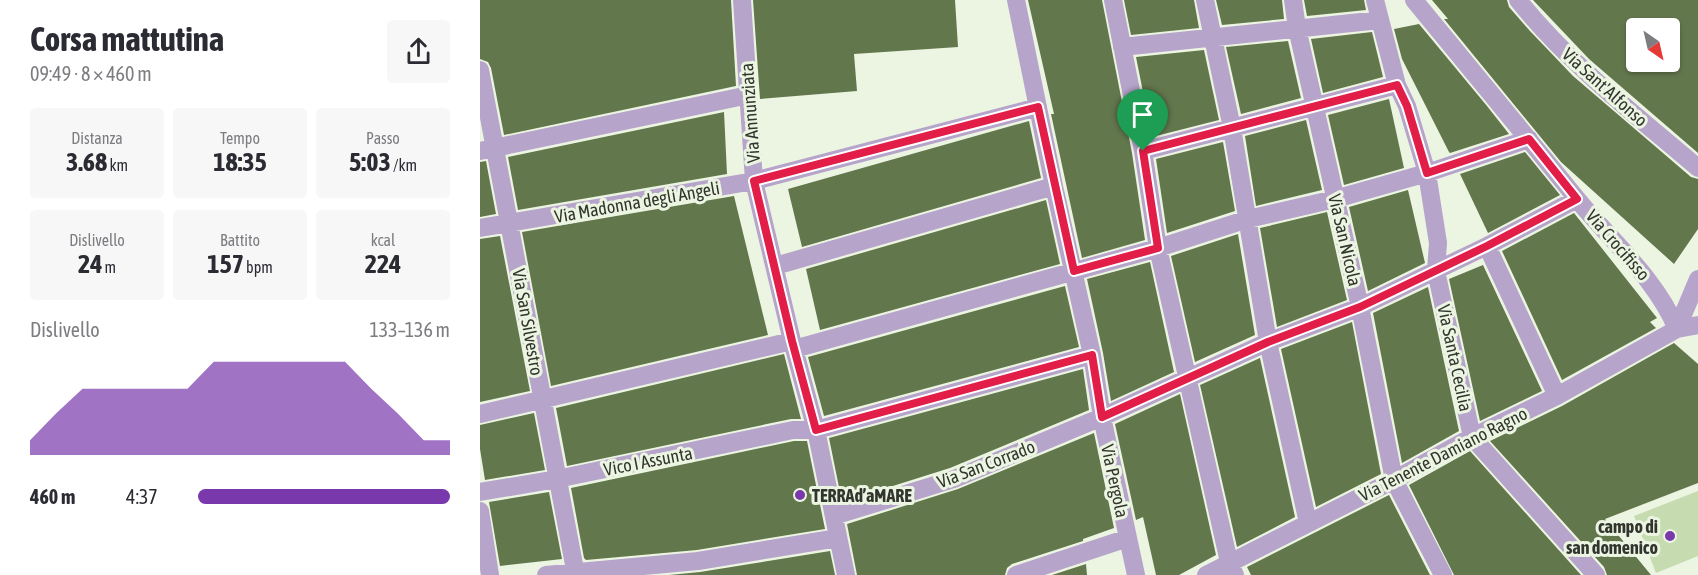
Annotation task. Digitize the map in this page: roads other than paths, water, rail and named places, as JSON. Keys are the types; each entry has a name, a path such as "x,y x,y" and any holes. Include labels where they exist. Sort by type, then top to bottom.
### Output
{"street":[{"name":"Via Annunziata","path":"742,0 754,181 816,430 846,575"},
{"name":"Via Pergola","path":"1016,0 1092,355 1102,417 1136,575"},
{"path":"1113,0 1143,151 1158,248 1232,569"},
{"path":"1205,0 1232,128 1268,342 1308,524"},
{"name":"Via San Nicola","path":"1293,0 1297,28 1360,307 1394,480 1443,575"},
{"name":"Via Santa Cecilia","path":"1375,0 1397,85 1407,106 1427,173 1438,243 1436,271 1472,437"},
{"name":"Via Crocifisso","path":"1414,0 1577,199 1649,281 1668,308 1677,329"},
{"name":"Via Sant'Alfonso","path":"1518,0 1542,29 1598,82 1698,168"},
{"path":"1122,47 1380,20"},
{"name":"Via San Silvestro","path":"480,70 488,149 510,224 575,573"},
{"path":"1143,151 1397,85"},
{"path":"488,149 748,95"},
{"name":"Via Madonna degli Angeli","path":"480,228 754,181 1038,107"},
{"path":"480,414 793,345 1158,248 1248,219 1335,199 1427,173 1529,139"},
{"path":"775,266 1054,186"},
{"name":"Via San Corrado","path":"834,516 954,479 1102,417 1268,342 1360,307 1487,246 1577,199"},
{"path":"1487,246 1557,396"},
{"path":"1677,329 1698,279"},
{"name":"Via Tenente Damiano Ragno","path":"1206,575 1232,569 1308,524 1472,437 1557,396 1677,329 1698,325"},
{"name":"Vico I Assunta","path":"480,492 557,479 793,430 816,430 1092,355"},
{"path":"1472,437 1596,575"},
{"path":"480,511 490,575"},
{"path":"546,575 698,561 838,538"},
{"path":"1016,575 1128,538"}],"place":[{"name":"TERRAd’aMARE","path":"800,495"},
{"name":"campo di san domenico","path":"1670,536"}]}
